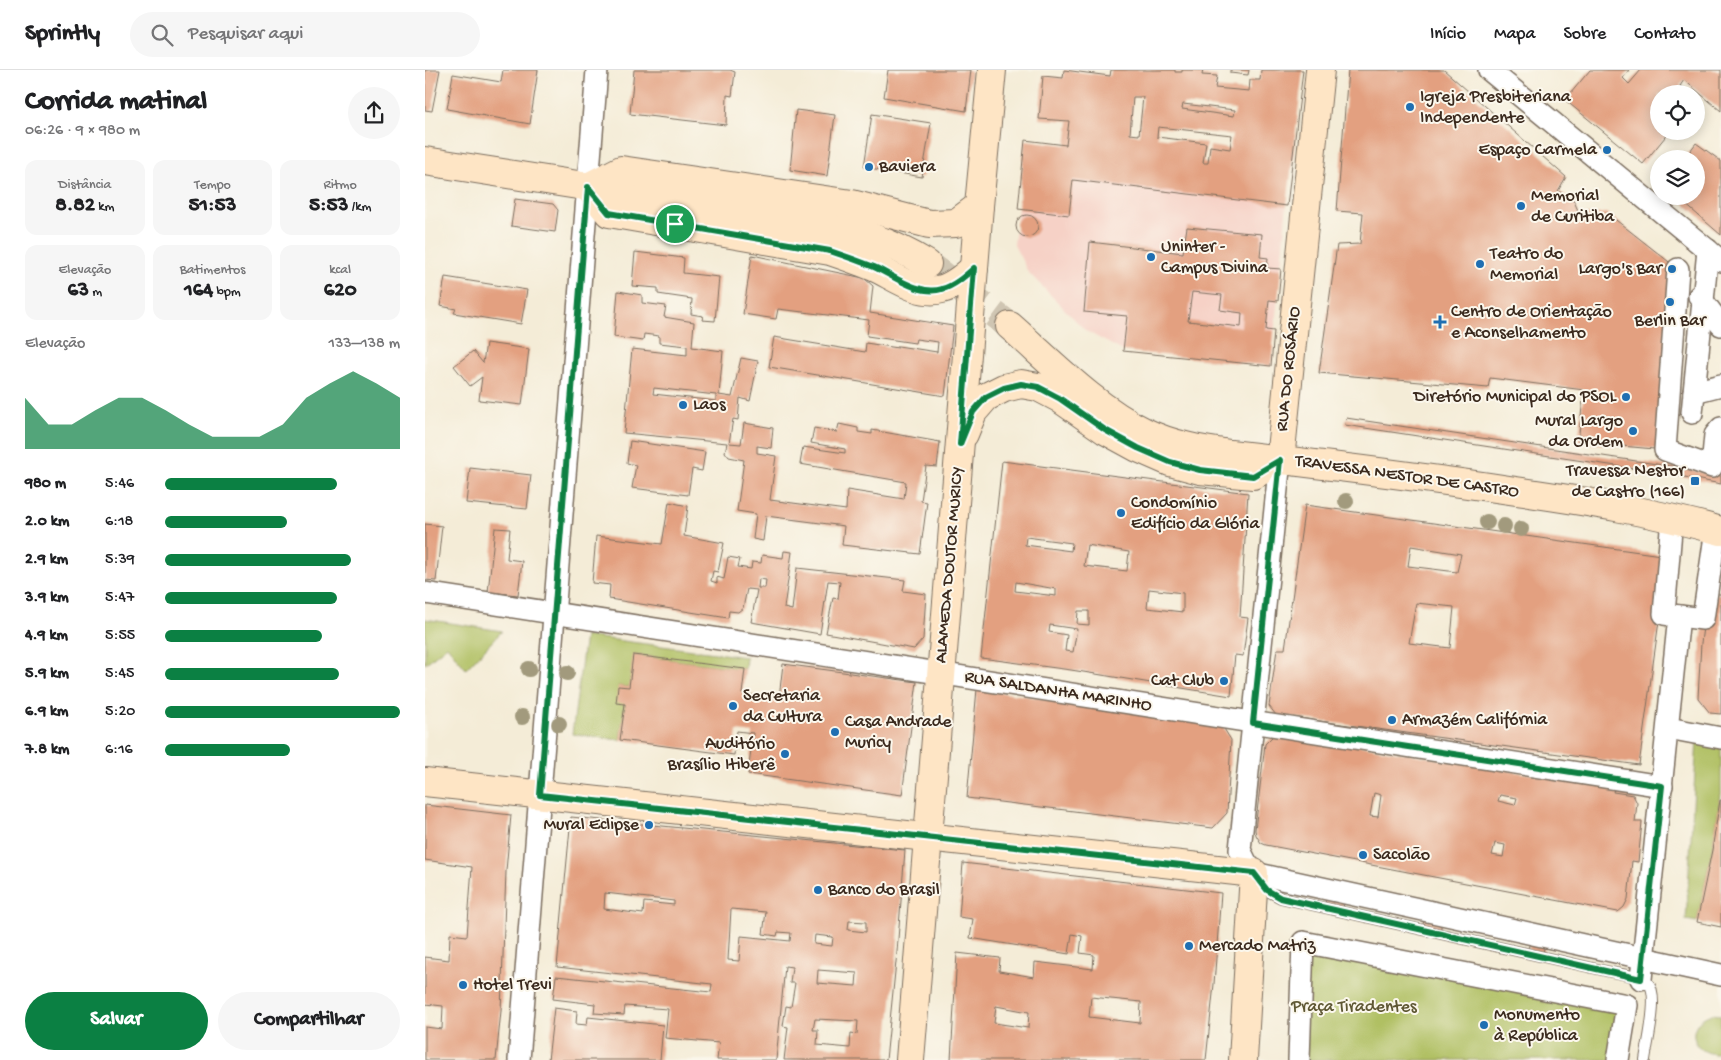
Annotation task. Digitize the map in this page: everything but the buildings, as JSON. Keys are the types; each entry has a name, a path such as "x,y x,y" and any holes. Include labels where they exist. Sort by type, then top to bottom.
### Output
{"street":[{"path":"519,1060 597,70"},
{"name":"ALAMEDA DOUTOR MURICY","path":"910,1060 979,206 992,70"},
{"name":"RUA DO ROSÁRIO","path":"1254,873 1245,862 1240,850 1320,70"},
{"path":"1489,70 1714,255 1692,413"},
{"path":"425,161 813,222 877,238 904,250 927,264"},
{"path":"588,187 621,170 852,204 929,224 956,223 979,206"},
{"path":"588,187 609,213 830,251 855,259 927,291 941,290 974,268"},
{"path":"1721,325 1678,268 1665,450 1712,467 1715,435 1721,428"},
{"name":"TRAVESSA NESTOR DE CASTRO","path":"1010,326 1090,395 1123,420 1145,432 1170,442 1200,449 1449,481 1573,500 1672,518 1719,530"},
{"path":"960,444 973,412 986,397 1004,388 1021,384 1038,387 1059,398 1105,430 1138,448 1170,462 1200,470 1253,476 1280,460"},
{"path":"1694,392 1721,385"},
{"path":"1672,518 1664,614 1703,619 1719,530"},
{"name":"RUA SALDANHA MARINHO","path":"425,593 1662,786"},
{"path":"1641,979 1679,616"},
{"path":"1667,728 1721,738"},
{"path":"425,782 1254,873 1721,975"},
{"path":"1243,1060 1254,873"},
{"path":"1299,1060 1303,942 1627,1005 1618,1060"}],"lane":[{"path":"1254,873 1267,890 1281,898 1648,982 1652,988 1653,1000 1645,1060"}],"shaded area":[{"name":"Uninter - Campus Divina","path":"1025,140 1290,173 1271,366 1123,351 1086,331 1028,272 1014,245"}],"green space":[{"path":"425,619 502,631 466,669 447,646 425,664"},
{"path":"585,636 746,657 745,669 634,655 629,687 618,686 625,704 620,740 572,734"},
{"path":"1697,740 1721,744 1721,794 1697,922 1686,920"},
{"name":"Praça Tiradentes","path":"1303,942 1627,1005 1618,1060 1299,1060"},
{"path":"1712,1014 1721,1015 1721,1054 1709,1053 1702,1049 1694,1037 1694,1030 1697,1024 1703,1018"}],"tunnel":[{"path":"927,264 1010,326"}],"place":[{"name":"Igreja Presbiteriana Independente","path":"1410,107"},
{"name":"Espaço Carmela","path":"1607,150"},
{"name":"Baviera","path":"869,167"},
{"name":"Memorial de Curitiba","path":"1521,206"},
{"name":"Uninter - Campus Divina","path":"1151,257"},
{"name":"Teatro do Memorial","path":"1480,264"},
{"name":"Largo's Bar","path":"1672,269"},
{"name":"Berlin Bar","path":"1670,302"},
{"name":"Centro de Orientação e Aconselhamento","path":"1440,322"},
{"name":"Diretório Municipal do PSOL","path":"1626,397"},
{"name":"Laos","path":"683,405"},
{"name":"Mural Largo da Ordem","path":"1633,431"},
{"name":"Travessa Nestor de Castro (166)","path":"1695,481"},
{"name":"Condomínio Edifício da Glória","path":"1121,513"},
{"name":"Cat Club","path":"1224,681"},
{"name":"Secretaria da Cultura","path":"733,706"},
{"name":"Armazém Califórnia","path":"1392,720"},
{"name":"Casa Andrade Muricy","path":"835,732"},
{"name":"Auditório Brasílio Itiberê","path":"785,754"},
{"name":"Mural Eclipse","path":"649,825"},
{"name":"Sacolão","path":"1363,855"},
{"name":"Banco do Brasil","path":"818,890"},
{"name":"Mercado Matriz","path":"1189,946"},
{"name":"Hotel Trevi","path":"463,985"},
{"name":"Monumento à República","path":"1484,1025"}],"route":[{"path":"588,187 609,213 675,224 830,251 855,259 927,291 941,290 963,278 974,268 960,444 973,412 986,397 1004,388 1021,384 1038,387 1059,398 1105,430 1138,448 1170,462 1200,470 1253,476 1280,460 1253,723 1662,786 1641,979 1281,898 1267,890 1254,873 540,795 588,187"}]}
